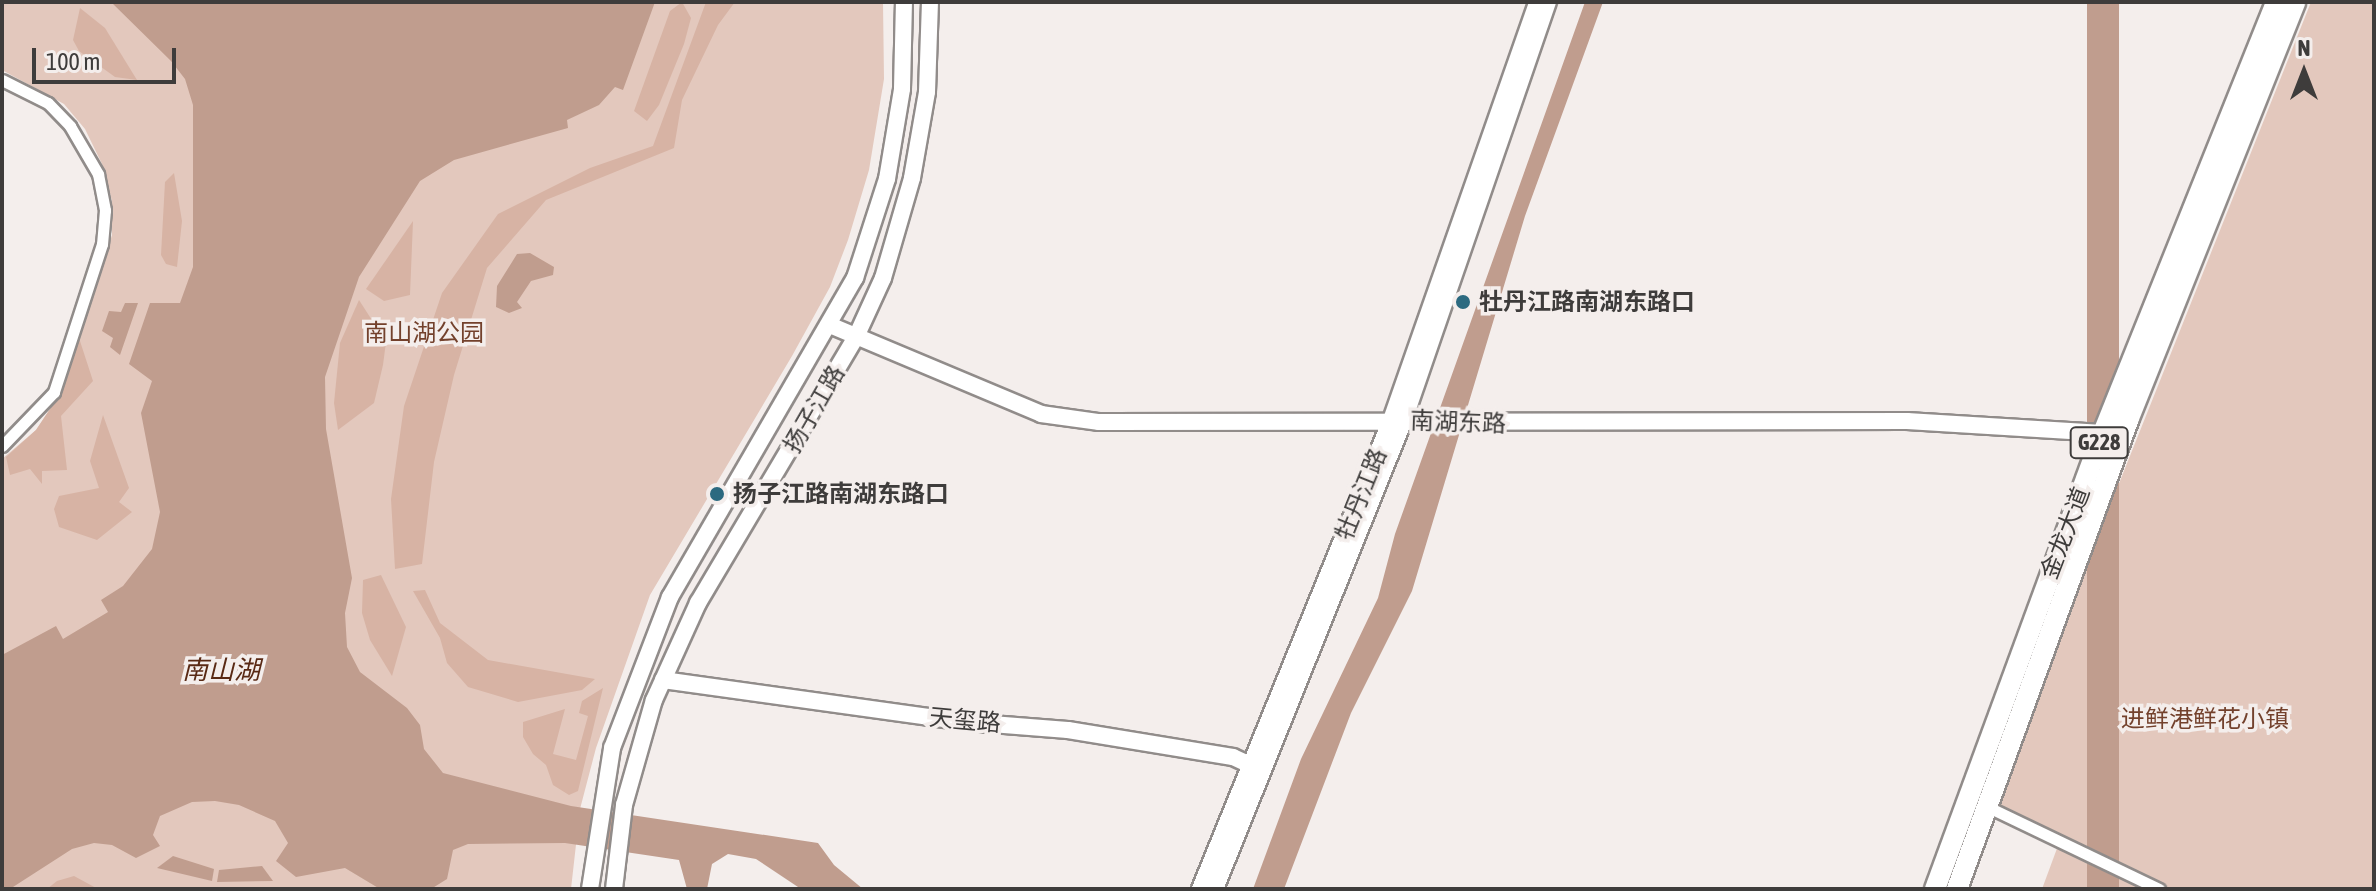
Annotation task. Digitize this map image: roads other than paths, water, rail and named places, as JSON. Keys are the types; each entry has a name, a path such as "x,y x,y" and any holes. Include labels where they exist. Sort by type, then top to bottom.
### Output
{"highway":[{"name":"金龙大道","path":"1935,889 2103,433 2276,2"},
{"name":"金龙大道","path":"1957,889 2129,418 2295,2"}],"street":[{"name":"扬子江路","path":"590,889 593,851 612,748 670,597 832,326 855,278 887,179 902,89 904,2"},
{"name":"扬子江路","path":"614,889 624,805 663,680 698,603 856,337 883,278 912,178 927,92 930,2"},
{"name":"牡丹江路","path":"1397,420 1537,2"},
{"name":"牡丹江路","path":"1208,887 1397,420 1548,2"},
{"path":"2,80 48,103 70,126 98,174 105,210 102,244 54,392 2,446"},
{"name":"南湖东路","path":"832,326 1041,414 1099,422 1397,420 1470,424 1923,421 2103,433"},
{"name":"天玺路","path":"663,680 966,722 1068,730 1233,757 1258,768"},
{"path":"1986,806 2159,889"}],"water":[{"name":"南山湖","path":"111,2 655,2 623,90 615,87 599,105 567,120 568,128 454,160 420,181 359,277 325,377 326,429 352,578 345,613 347,647 360,672 407,708 420,725 424,749 443,773 571,806 818,843 834,865 863,889 801,889 756,859 728,854 712,864 707,889 687,889 679,860 565,843 468,844 453,850 447,879 431,889 380,889 345,868 296,877 276,861 288,843 275,821 239,805 215,801 192,802 160,816 153,835 160,846 136,858 112,845 94,843 72,849 13,887 2,888 2,655 56,626 63,639 108,612 101,600 123,586 152,549 160,512 141,413 152,381 129,364 150,303 180,303 193,267 193,105 185,79"},
{"path":"1585,2 1603,2 1525,216 1412,591 1351,713 1284,889 1253,889 1301,759 1378,598 1395,534"},
{"path":"2087,2 2119,2 2119,889 2087,889"},
{"path":"530,253 554,267 553,275 531,281 517,302 522,308 509,313 496,307 497,286 517,254"},
{"path":"125,303 138,303 120,355 110,347 113,338 102,331 109,311 121,312"},
{"path":"173,856 214,869 212,881 157,868"},
{"path":"262,866 273,881 217,882 219,870"}],"place":[{"name":"牡丹江路南湖东路口","path":"1463,302"},
{"name":"扬子江路南湖东路口","path":"717,494"}],"park label":[{"name":"南山湖公园","path":"424,333"},
{"name":"进鲜港鲜花小镇","path":"2205,719"}]}
